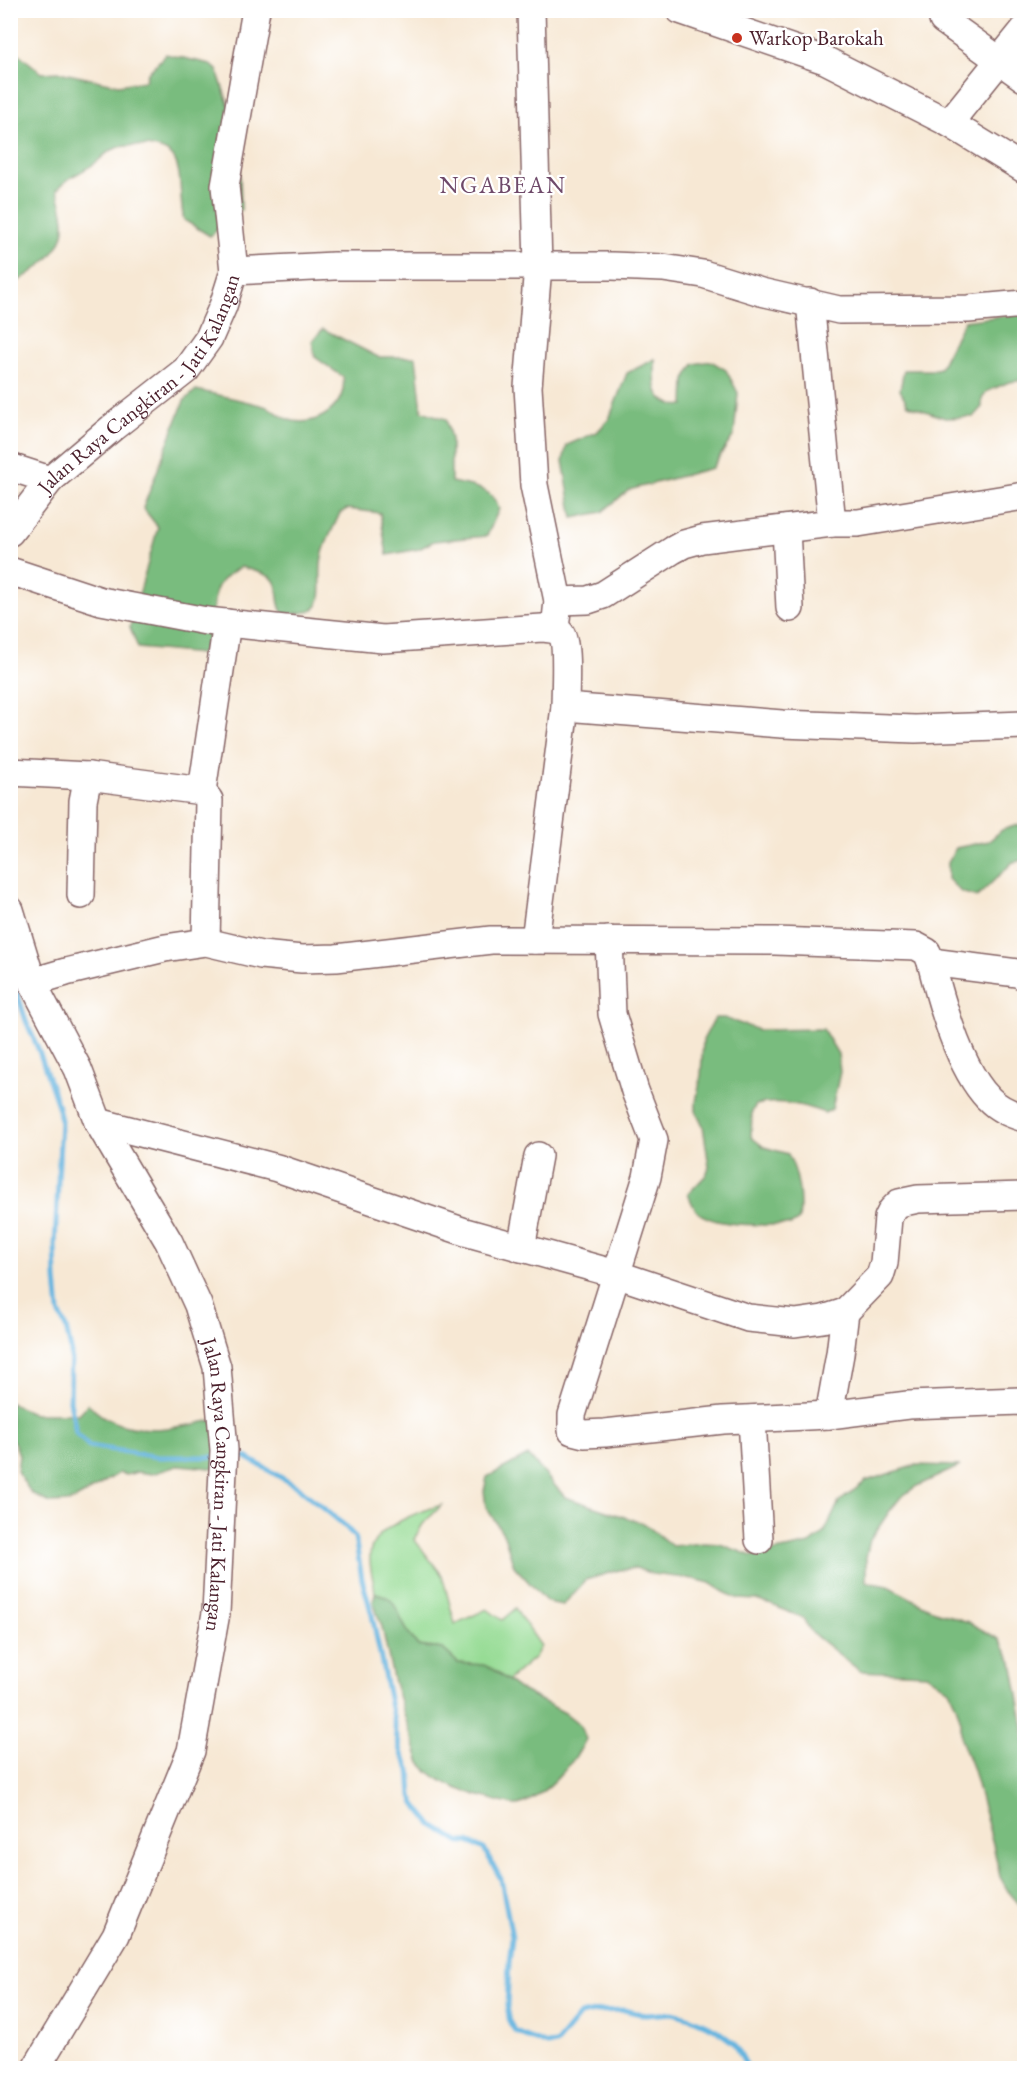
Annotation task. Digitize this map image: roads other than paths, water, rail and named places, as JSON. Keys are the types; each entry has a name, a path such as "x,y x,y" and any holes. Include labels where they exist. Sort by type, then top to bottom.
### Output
{"street":[{"name":"Jalan Raya Cangkiran - Jati Kalangan","path":"10,532 50,480 186,370 209,338 223,306 234,271 225,186 256,10"},
{"path":"531,10 538,266 528,387 534,485 558,601 555,629"},
{"path":"680,10 825,60 949,123 1024,169"},
{"path":"941,14 999,62 1024,78"},
{"path":"949,123 1024,30"},
{"path":"234,271 334,266 663,268 703,274 761,292 839,310 968,309 1024,304"},
{"path":"810,302 832,523"},
{"path":"10,467 50,480"},
{"path":"558,601 588,600 603,595 692,541 832,523 858,523 1024,496"},
{"path":"786,529 790,608"},
{"path":"10,571 101,601 206,621 383,639 555,629 563,637 566,663 565,707 536,940"},
{"path":"206,942 208,800 202,791 227,623"},
{"path":"565,707 782,724 915,729 1024,725"},
{"path":"10,772 88,776 202,791"},
{"path":"81,896 83,801 88,776"},
{"name":"Jalan Raya Cangkiran - Jati Kalangan","path":"10,910 47,977 98,1122 169,1242 198,1305 217,1367 224,1458 216,1613 191,1750 116,1935 36,2068"},
{"path":"47,977 165,948 206,942 261,955 302,959 336,958 491,940 775,941 916,946 927,951 961,1059 987,1098 1002,1110 1024,1118"},
{"path":"609,940 612,1014 635,1091 654,1140 647,1177 572,1415 572,1431 584,1434 605,1433 752,1419 829,1415 908,1405 1000,1401 1024,1403"},
{"path":"931,962 1017,973 1024,976"},
{"path":"98,1122 277,1168 465,1232 616,1274 748,1318 795,1323 823,1319 845,1312 880,1276 884,1263 888,1218 899,1203 918,1199 1024,1197"},
{"path":"521,1248 538,1156"},
{"path":"829,1415 845,1312"},
{"path":"752,1419 759,1540"}],"waterway":[{"path":"10,970 61,1120 55,1245 56,1279 59,1312 66,1328 71,1350 70,1401 76,1433 89,1446 158,1457 215,1457"},
{"path":"230,1457 246,1457 299,1488 355,1537 397,1737 410,1770 412,1796 415,1804 432,1825 460,1842 468,1842 484,1849 501,1879 512,1937 507,2006 510,2023 515,2031 547,2045 556,2044 580,2015 599,2011 624,2010 645,2015 673,2013 715,2029 735,2044 748,2068"}],"place":[{"name":"Warkop Barokah","path":"737,38"}],"district":[{"name":"NGABEAN","path":"503,185"}]}
